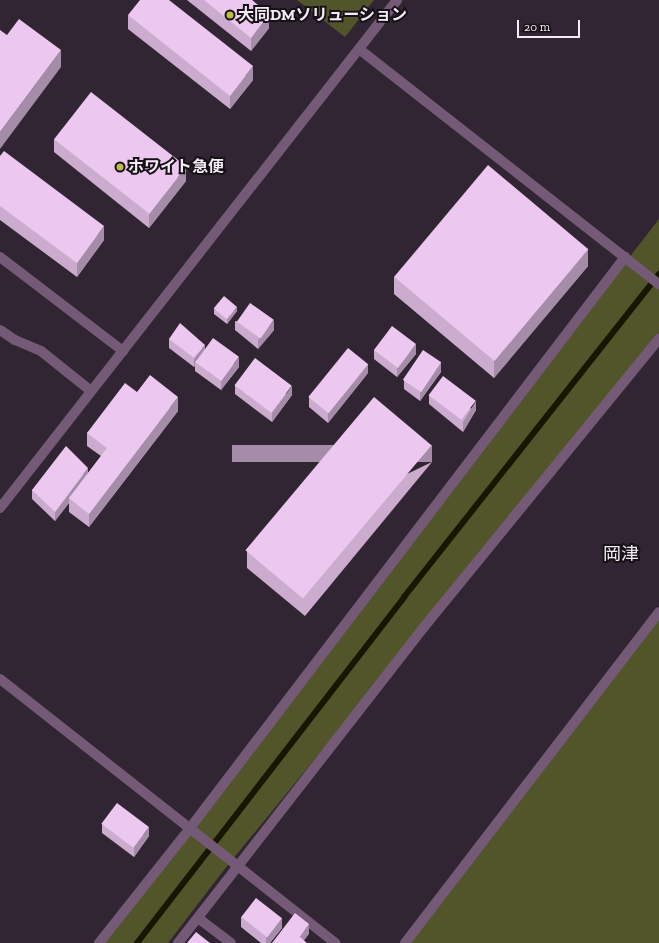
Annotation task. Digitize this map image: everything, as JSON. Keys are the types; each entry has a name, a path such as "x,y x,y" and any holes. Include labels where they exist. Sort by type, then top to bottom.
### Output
{"street":[{"path":"0,508 397,0"},
{"path":"359,49 659,284"},
{"path":"0,257 123,351"},
{"path":"99,943 190,828 625,257"},
{"path":"0,330 14,340 41,351 92,391"},
{"path":"178,943 424,627 659,339"},
{"path":"405,943 659,612"},
{"path":"0,679 336,943"},
{"path":"198,918 231,943"}],"green space":[{"path":"297,0 374,0 345,37"},
{"path":"659,219 659,344 568,451 227,866 168,943 99,943"},
{"path":"659,615 659,943 410,943"}],"building":[{"path":"140,0 169,0 253,66 230,96 128,15"},
{"path":"204,0 252,0 269,14 251,38"},
{"path":"19,19 61,50 0,132 0,30 7,35"},
{"name":"ホワイト急便","path":"91,92 186,166 149,214 54,139"},
{"path":"4,151 104,226 77,263 0,206 0,156"},
{"path":"488,165 588,249 495,361 394,277"},
{"path":"224,296 237,307 227,319 214,308"},
{"path":"250,303 274,320 261,338 237,322"},
{"path":"180,323 205,345 194,358 169,339"},
{"path":"392,326 416,344 398,368 374,350"},
{"path":"213,338 239,357 221,381 195,362"},
{"path":"348,348 368,364 329,413 308,397"},
{"path":"423,350 441,362 421,392 403,380"},
{"path":"255,358 292,386 271,413 235,385"},
{"path":"150,375 178,397 89,514 69,498 107,448 87,433 125,383 137,392"},
{"path":"443,376 476,401 461,420 429,395"},
{"path":"374,397 431,445 303,598 245,550"},
{"path":"66,446 88,468 55,512 32,490"},
{"path":"117,803 149,827 133,848 101,824"},
{"path":"256,898 282,918 267,937 241,917"},
{"path":"295,913 309,924 300,937 307,943 272,943"},
{"path":"196,932 210,943 187,943"}],"waterway":[{"path":"137,943 404,597 659,274"}],"place":[{"name":"大同DMソリューション","path":"230,15"},
{"name":"ホワイト急便","path":"120,167"}],"district":[{"name":"岡津","path":"621,554"}]}
